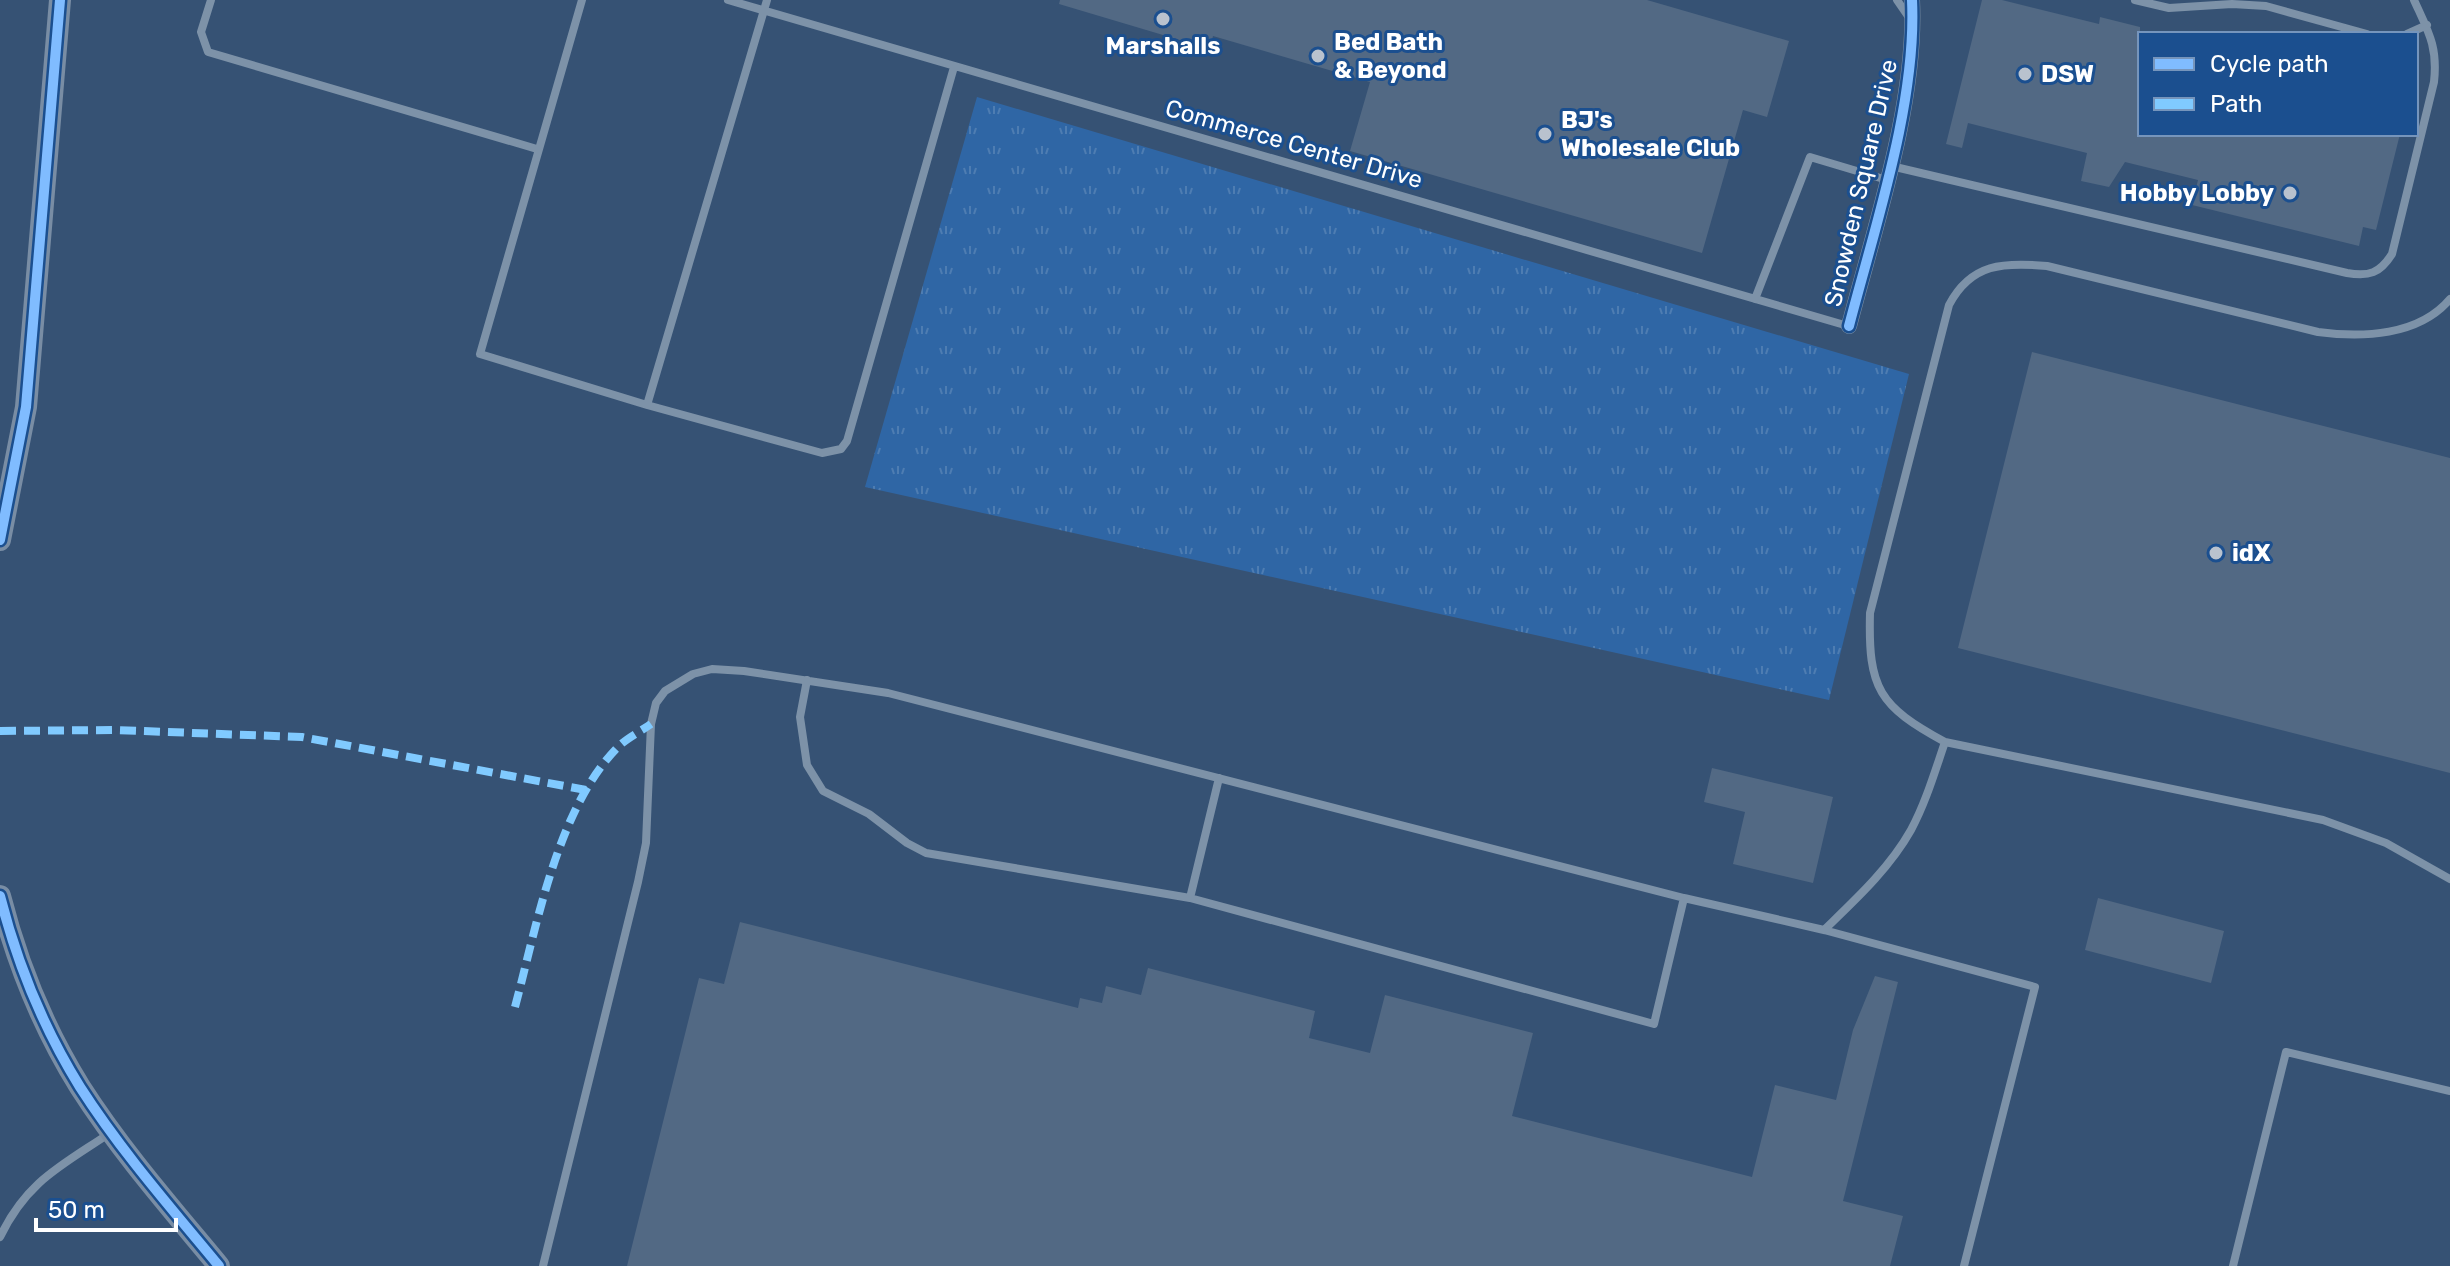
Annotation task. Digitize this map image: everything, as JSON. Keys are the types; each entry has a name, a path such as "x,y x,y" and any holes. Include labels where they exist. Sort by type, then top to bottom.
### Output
{"street":[{"path":"0,540 26,407 60,0"},
{"name":"Snowden Square Drive","path":"1849,326 1906,91 1913,24 1912,0"},
{"path":"0,896 8,926 49,1031 79,1086 111,1132 219,1266"}],"lane":[{"path":"211,0 201,32 208,52 537,149"},
{"path":"582,0 480,354 647,405 822,453 841,449 847,441 954,67"},
{"name":"Commerce Center Drive","path":"728,0 1849,326"},
{"path":"647,405 767,0"},
{"path":"1897,0 1913,24"},
{"path":"2135,0 2169,8 2232,4 2266,6 2360,32"},
{"path":"1755,299 1810,157 2347,273 2362,276 2373,274 2384,266 2392,254 2434,82 2437,60 2427,25 2414,0"},
{"path":"2411,32 2427,25"},
{"path":"2450,299 2442,309 2398,329 2349,336 2318,332 2047,266 2019,263 1974,275 1959,287 1949,305 1870,613 1869,634 1870,663 1881,695 1903,717 1945,742 2323,820 2386,843 2450,879"},
{"path":"543,1266 646,843 651,724 656,703 677,682 712,669 888,693 1684,898 1824,930 2035,987 1964,1266"},
{"path":"807,680 800,717 807,765 823,791 869,814 907,843 926,853 1190,898 1654,1024 1684,898"},
{"path":"1824,930 1864,891 1910,832 1945,742"},
{"path":"1190,898 1219,778"},
{"path":"2233,1266 2286,1052 2450,1091"},
{"path":"0,1237 13,1210 29,1190 111,1132"}],"green space":[{"path":"977,97 1909,374 1829,700 865,487"}],"building":[{"name":"BJ's Wholesale Club","path":"1060,0 1647,0 1789,41 1767,117 1743,110 1702,253 1350,151 1370,82 1213,36 1210,49 1059,4"},
{"path":"1982,0 2002,0 2099,24 2100,17 2140,27 2138,136 2400,136 2376,230 2363,227 2359,246 2192,205 2198,180 2125,162 2109,187 2081,181 2087,153 1968,123 1962,148 1946,144"},
{"name":"idX","path":"2032,352 2450,458 2450,773 1958,648"},
{"path":"1712,768 1833,797 1813,883 1733,864 1745,812 1704,802"},
{"path":"2098,898 2224,931 2211,983 2085,950"},
{"path":"740,922 1078,1008 1080,998 1102,1003 1106,986 1141,995 1148,968 1315,1011 1309,1038 1370,1053 1385,995 1533,1033 1512,1116 1752,1177 1775,1085 1836,1100 1853,1030 1875,976 1898,982 1843,1201 1903,1216 1890,1266 627,1266 699,978 724,984"}],"marked path":[{"path":"515,1007 552,868 565,833 599,770 620,745 651,724"},
{"path":"0,731 114,730 302,737 586,790"}],"cycle path":[{"path":"0,540 26,407 60,0"},
{"path":"1849,326 1901,122 1912,39 1912,0"},
{"path":"0,896 33,995 80,1087 129,1156 219,1266"}],"place":[{"name":"Marshalls","path":"1163,19"},
{"name":"Bed Bath & Beyond","path":"1318,56"},
{"name":"DSW","path":"2025,74"},
{"name":"BJ's Wholesale Club","path":"1545,134"},
{"name":"Hobby Lobby","path":"2290,193"},
{"name":"idX","path":"2216,553"}]}
